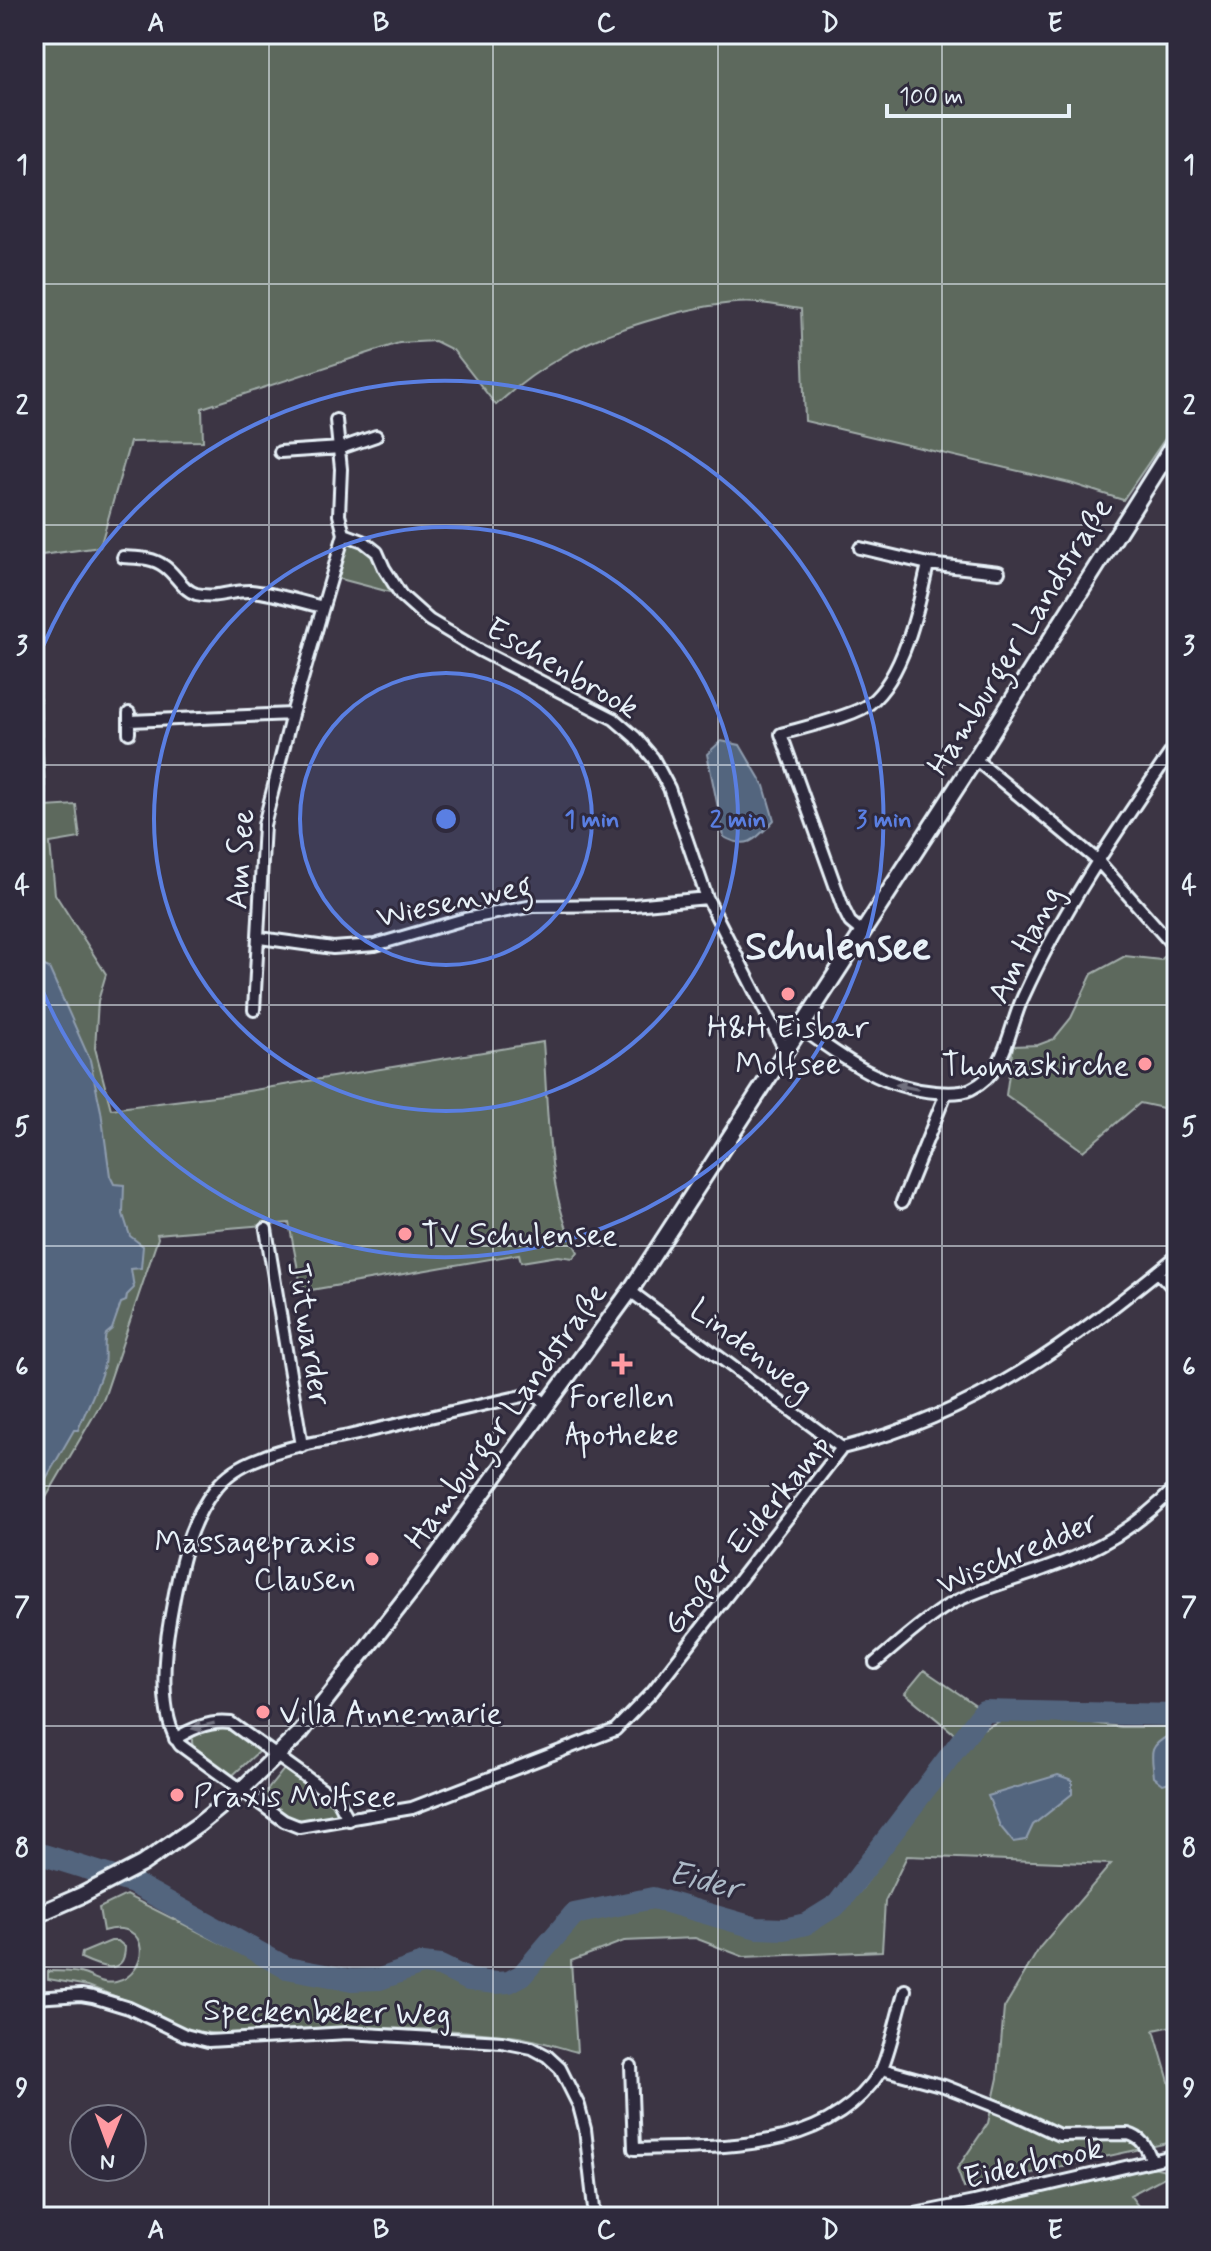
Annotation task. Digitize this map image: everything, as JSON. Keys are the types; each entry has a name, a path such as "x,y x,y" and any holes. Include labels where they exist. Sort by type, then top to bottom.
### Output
{"main road":[{"name":"Hamburger Landstraße","path":"34,1916 142,1864 241,1790 301,1732 412,1590 630,1291 975,759 1177,439"}],"street":[{"path":"336,420 341,448 339,515 344,534"},
{"path":"280,452 341,448 376,436"},
{"name":"Am See","path":"254,1010 264,825 292,714 344,534"},
{"name":"Eschenbrook","path":"344,534 363,541 377,552 401,595 429,620 479,650 614,719 653,758 669,788 707,898 786,1052"},
{"path":"860,548 928,564 999,572"},
{"path":"123,557 157,561 171,571 184,587 197,594 224,596 254,591 323,607"},
{"path":"862,932 850,922 844,910 781,734 867,706 881,691 910,633 928,564"},
{"path":"129,733 130,717 292,714"},
{"name":"Am Hang","path":"801,1028 847,1061 889,1084 946,1093 971,1089 993,1072 1006,1049 1015,1013 1038,962 1097,860 1177,743"},
{"path":"975,759 1097,860 1177,950"},
{"name":"Wiesenweg","path":"260,938 333,948 375,945 465,919 533,906 634,905 707,898"},
{"path":"902,1202 946,1093"},
{"name":"Jütwarder","path":"266,1229 302,1446"},
{"name":"Großer Eiderkamp","path":"175,1739 189,1753 290,1825 299,1827 412,1808 615,1730 652,1692 842,1448 882,1438 945,1414 1019,1375 1070,1340 1177,1256"},
{"path":"1158,1272 1177,1292"},
{"name":"Lindenweg","path":"630,1291 842,1448"},
{"path":"349,1820 338,1800 231,1723 191,1728 175,1739 165,1681 168,1635 179,1572 199,1514 216,1487 238,1469 261,1457 527,1395 534,1395 547,1404"},
{"name":"Wischredder","path":"875,1663 947,1607 989,1587 1087,1553 1122,1534 1153,1511 1177,1486"},
{"path":"631,2066 634,2149 746,2145 784,2137 818,2126 855,2103 882,2069 905,1990"},
{"name":"Speckenbeker Weg","path":"34,1998 93,1997 129,2008 185,2035 208,2041 348,2033 502,2042 532,2048 560,2068 579,2106 585,2129 595,2217"},
{"path":"882,2069 944,2086 1059,2135 1128,2134 1137,2137 1145,2144 1152,2161"},
{"name":"Eiderbrook","path":"900,2217 1177,2156"}],"green space":[{"path":"34,34 1177,34 1177,421 1123,500 1070,483 805,421 801,309 737,303 686,311 606,335 556,360 496,405 453,350 435,341 399,343 202,408 203,441 130,442 100,547 34,556"},
{"path":"344,534 363,541 401,595 333,577"},
{"path":"34,590 46,807 76,805 80,838 50,843 55,894 106,974 98,1001 95,1048 111,1109 230,1094 543,1042 554,1178 568,1230 578,1252 573,1258 558,1256 521,1262 519,1254 305,1291 303,1283 293,1285 292,1282 300,1280 289,1223 157,1234 104,1398 34,1518"},
{"path":"1168,953 1177,963 1173,968 1177,972 1177,1116 1163,1108 1140,1103 1083,1151 1006,1095 1013,1046 1038,1045 1054,1039 1071,1018 1092,974 1125,956 1161,960"},
{"path":"924,1670 980,1708 957,1736 905,1693"},
{"path":"1002,1720 1177,1727 1177,2025 1154,2030 1177,2109 1177,2141 964,2188 957,2169 988,2123 998,2078 1004,2008 1040,1947 1111,1864 907,1856 885,1901 882,1951 744,1957 695,1938 624,1941 571,1961 577,2052 518,2037 445,2030 334,2029 224,2035 187,2030 146,2008 88,1986 48,1979 48,1971 64,1971 111,1983 127,1977 135,1969 140,1959 138,1939 130,1932 119,1929 103,1931 99,1908 126,1895 284,1975 375,1989 421,1971 468,1989 493,1992 531,1979 570,1925 616,1911 651,1907 752,1935 783,1937 807,1933 844,1908 861,1890 976,1732"},
{"path":"228,1728 260,1750 232,1776 194,1749 192,1743 195,1734"},
{"path":"285,1768 338,1807 334,1817 294,1820 261,1798"},
{"path":"118,1941 125,1947 124,1957 116,1966 102,1966 81,1958 82,1953"},
{"path":"1153,2167 1174,2172 1130,2195 1146,2217 936,2217"}],"water":[{"path":"721,741 740,745 764,786 774,820 746,843 724,837 707,754"},
{"path":"34,961 49,968 90,1060 110,1176 114,1184 124,1185 123,1214 130,1236 143,1246 141,1268 131,1269 134,1288 126,1301 121,1303 112,1329 106,1334 104,1365 78,1430 74,1430 44,1482 44,1488 34,1494"},
{"path":"1168,1736 1177,1737 1177,1780 1163,1784 1154,1777 1152,1752"},
{"path":"1058,1775 1072,1780 1072,1794 1033,1825 1026,1840 1013,1842 1000,1826 988,1796"}],"waterway":[{"name":"Eider","path":"34,1852 133,1883 287,1968 352,1980 380,1979 422,1964 440,1966 469,1980 509,1982 522,1975 574,1914 653,1898 757,1928 784,1929 806,1924 838,1904 984,1711 1177,1715"}],"place":[{"name":"H&H Eisbar Molfsee","path":"788,994"},
{"name":"Thomaskirche","path":"1145,1064"},
{"name":"TV Schulensee","path":"405,1234"},
{"name":"Forellen Apotheke","path":"622,1364"},
{"name":"Massagepraxis Clausen","path":"372,1559"},
{"name":"Villa Annemarie","path":"263,1712"},
{"name":"Praxis Molfsee","path":"177,1795"}],"district":[{"name":"Schulensee","path":"838,945"}]}
